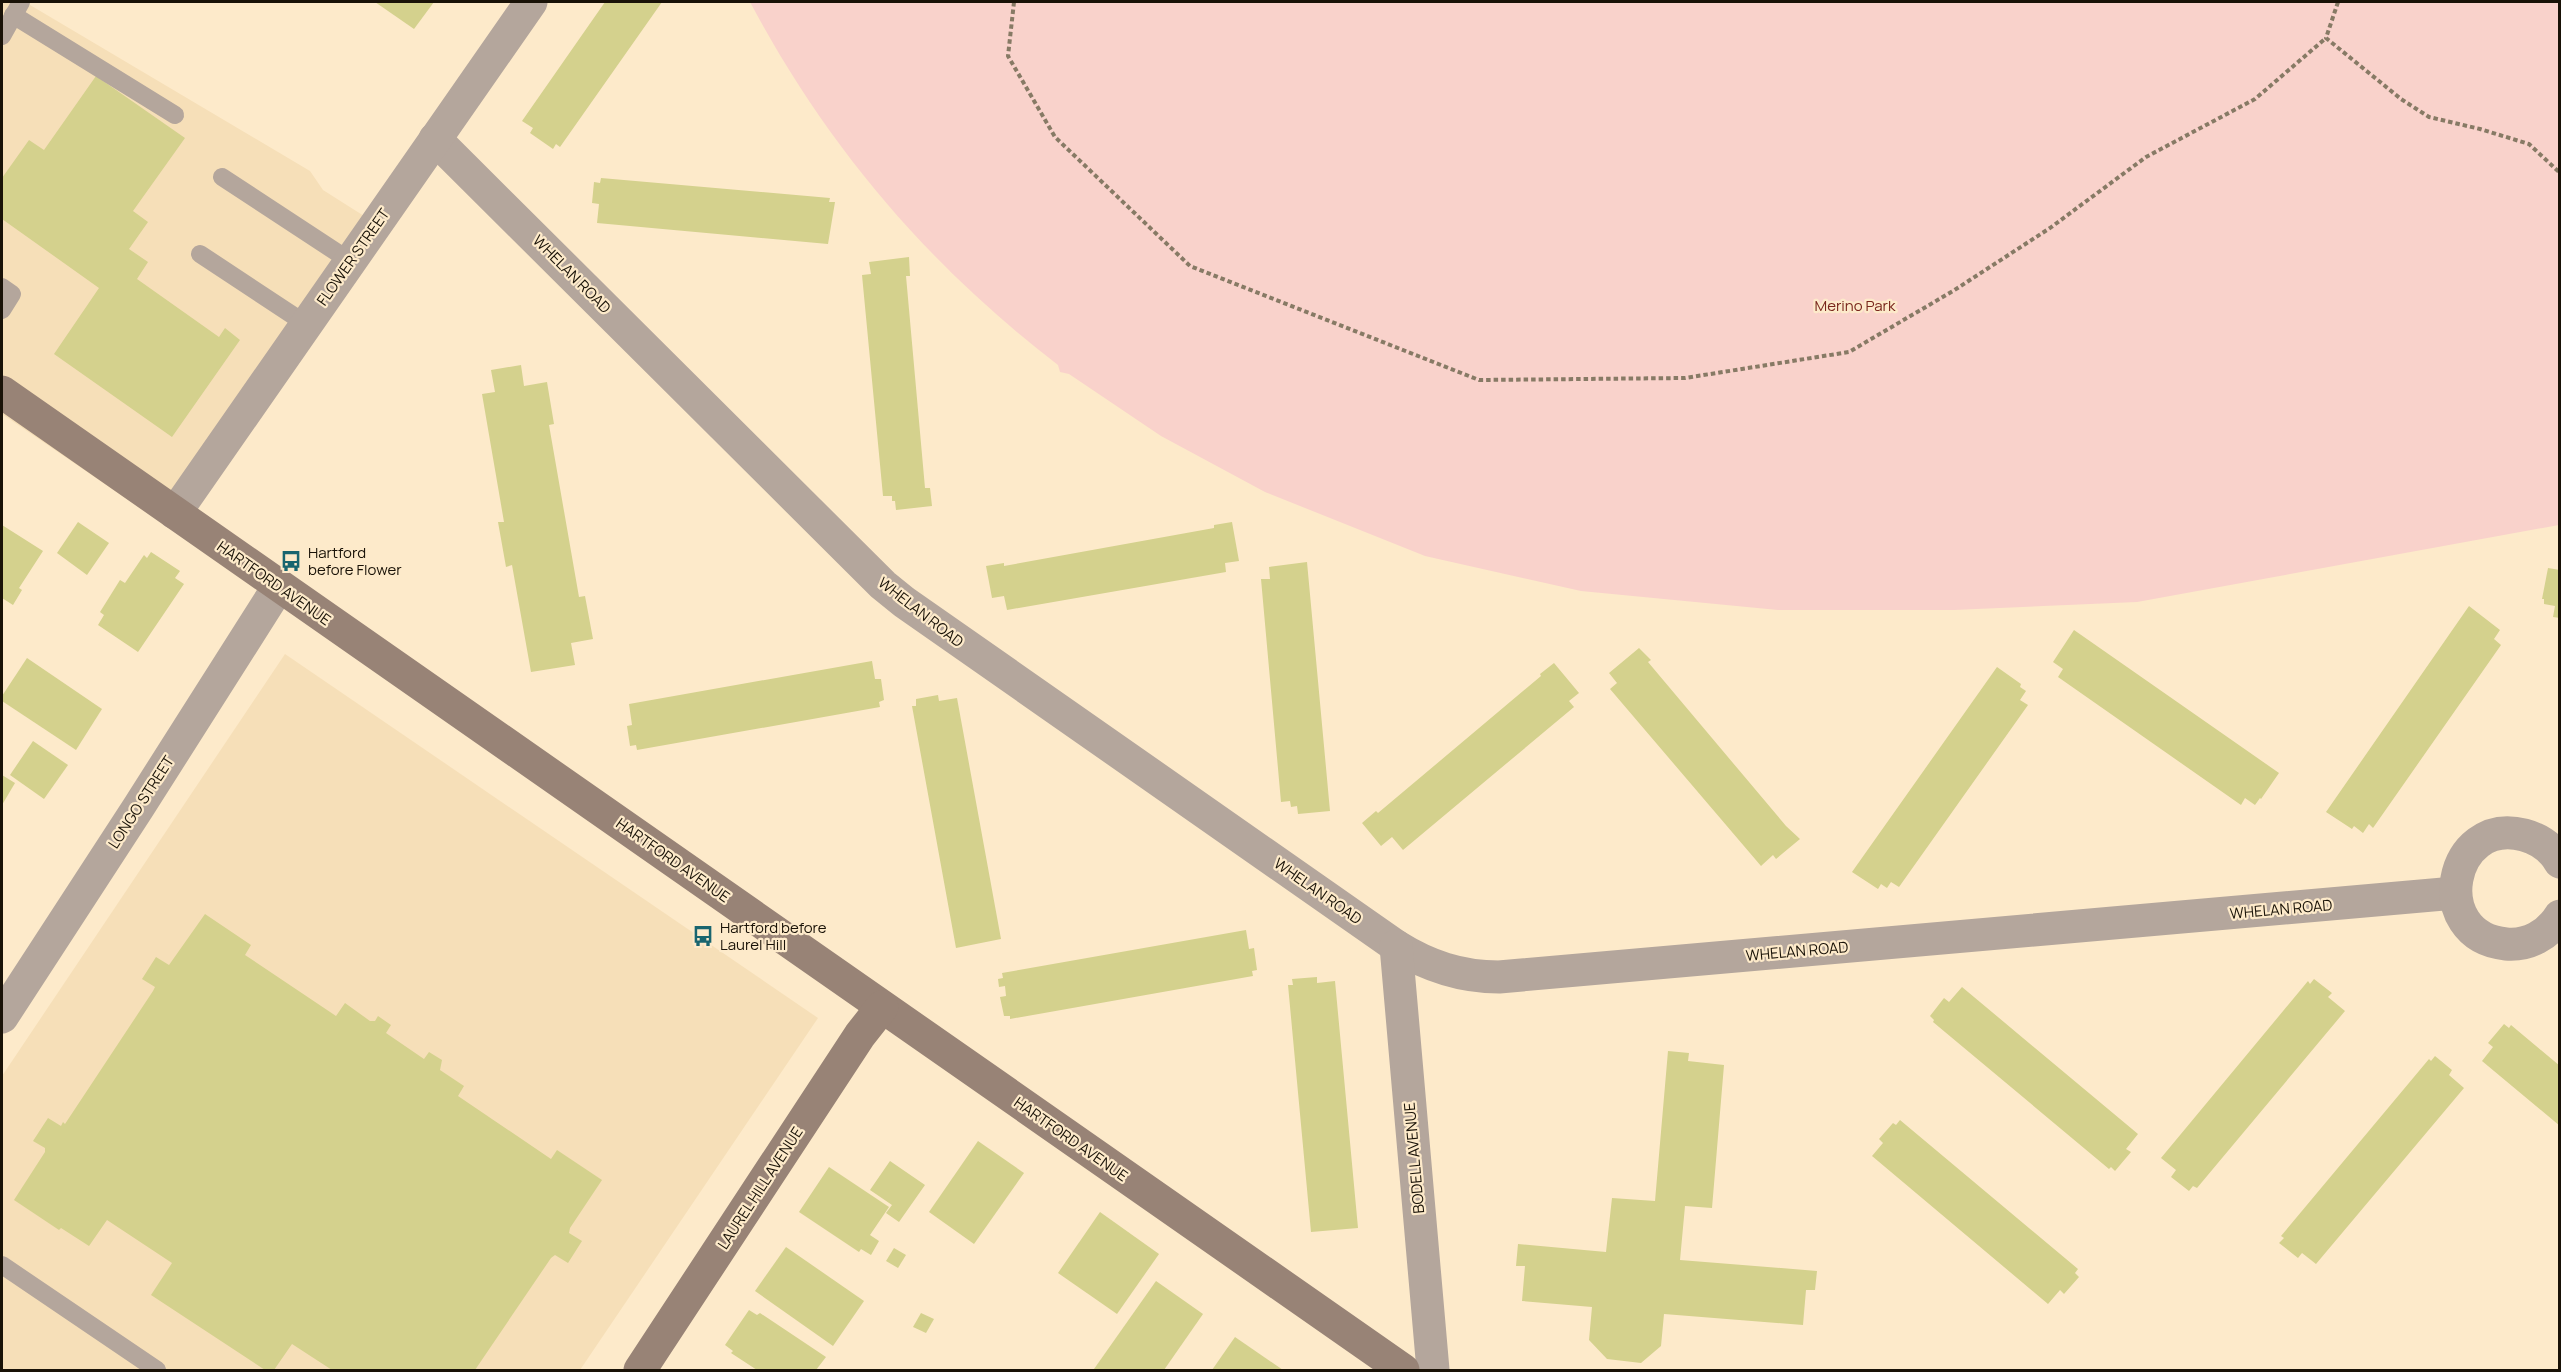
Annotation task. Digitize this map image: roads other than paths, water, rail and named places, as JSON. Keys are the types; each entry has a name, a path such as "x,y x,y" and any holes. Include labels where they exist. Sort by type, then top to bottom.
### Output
{"main road":[{"name":"HARTFORD AVENUE","path":"2,392 1403,1371"},
{"name":"LAUREL HILL AVENUE","path":"640,1371 860,1035 882,1007"}],"street":[{"name":"FLOWER STREET","path":"175,513 531,2"},
{"name":"WHELAN ROAD","path":"435,139 877,578 904,602 1396,946 1422,961 1450,972 1468,976 1499,977 2455,893"},
{"name":"LONGO STREET","path":"2,1017 279,586"},
{"path":"2559,862 2545,845 2529,836 2510,833 2492,836 2476,845 2463,859 2456,875 2455,893 2459,911 2469,927 2492,942 2519,944 2536,939 2552,927 2559,916"},
{"name":"BODELL AVENUE","path":"1396,946 1433,1371"}],"lane":[{"path":"2,36 17,8 175,115"},
{"path":"222,177 351,261"},
{"path":"200,254 306,324"},
{"path":"2,287 12,294 2,310"},
{"path":"2,1264 157,1371"}],"place":[{"name":"Hartford before Flower","path":"291,561"},
{"name":"Hartford before Laurel Hill","path":"703,936"}],"park label":[{"name":"Merino Park","path":"1855,305"}]}
